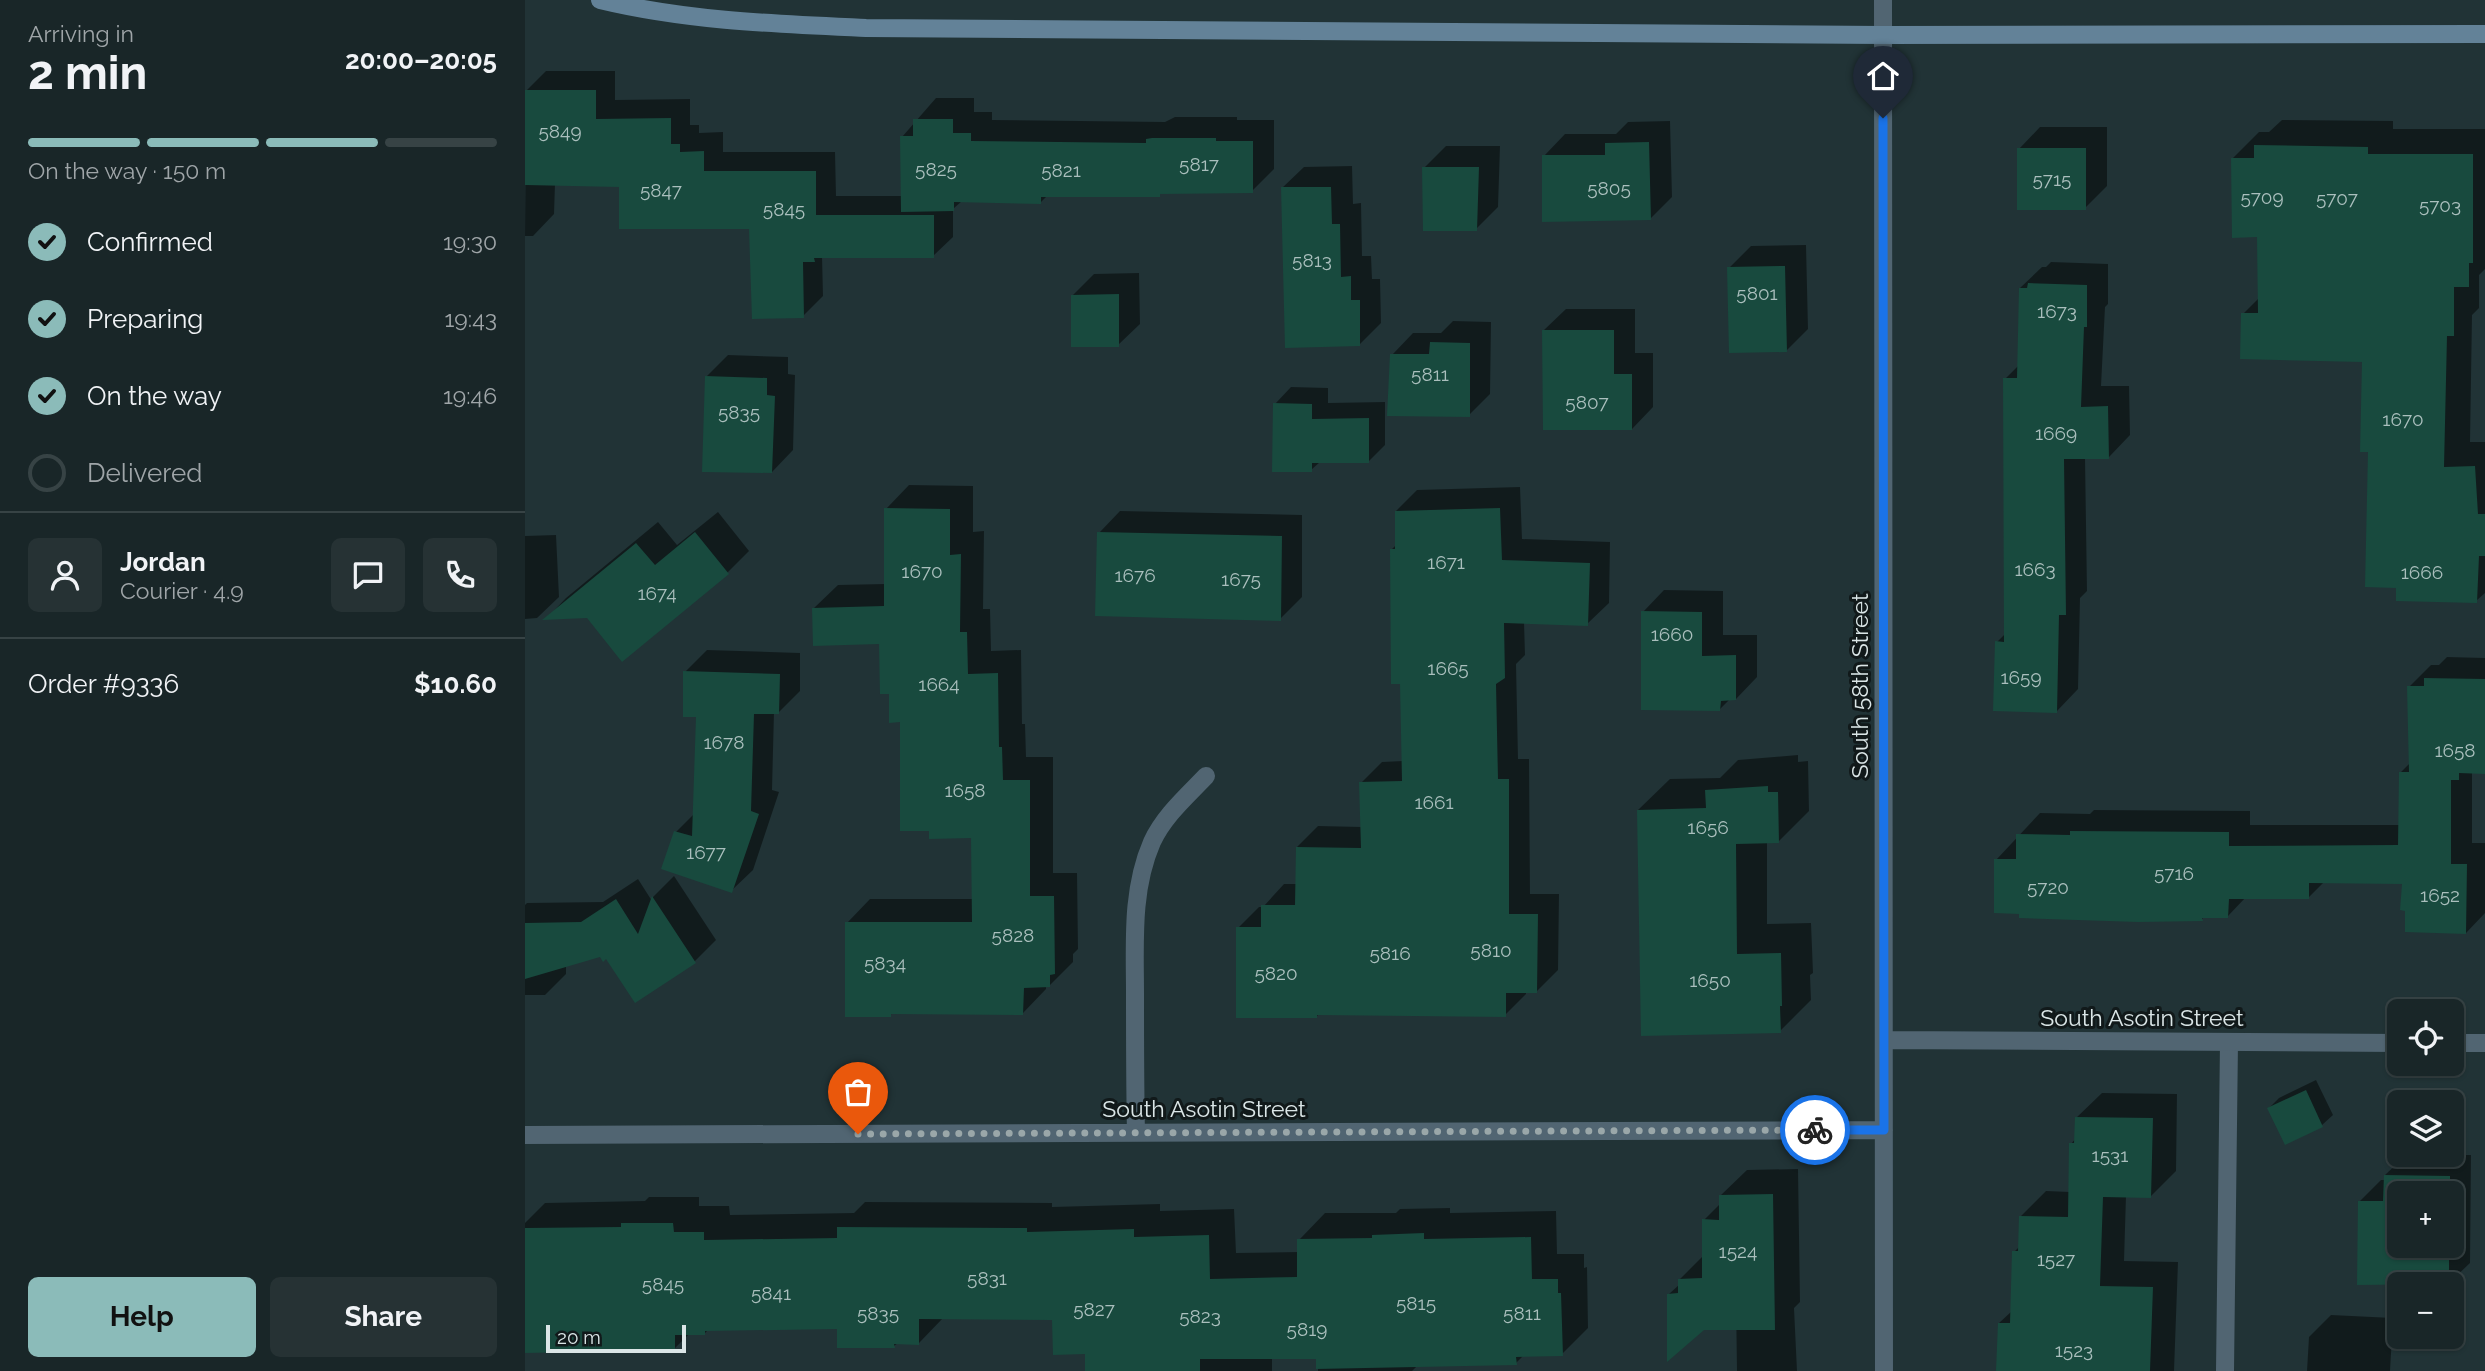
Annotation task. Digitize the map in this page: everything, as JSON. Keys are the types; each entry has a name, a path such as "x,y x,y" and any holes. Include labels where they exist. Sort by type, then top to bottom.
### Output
{"street":[{"path":"600,0 723,19 866,28 1883,35 2485,34"},
{"name":"South 58th Street","path":"1883,0 1884,1371"},
{"path":"1136,1133 1135,921 1138,886 1147,856 1160,828 1206,776"},
{"name":"South Asotin Street","path":"1884,1040 2387,1043"},
{"path":"2225,1371 2229,1042"},
{"path":"2464,1043 2485,1043"},
{"name":"South Asotin Street","path":"525,1135 1884,1130"}],"building":[{"path":"525,90 596,90 596,119 671,118 671,144 680,144 680,152 704,151 704,171 816,171 816,215 934,215 934,258 814,258 815,262 803,262 804,318 752,319 749,229 619,229 619,187 525,185"},
{"path":"913,119 953,119 953,133 971,133 971,141 1146,143 1146,139 1152,138 1216,138 1216,141 1253,141 1253,193 1160,194 1160,197 1041,197 1041,204 954,202 954,211 901,212 900,136 913,136"},
{"path":"1649,142 1651,220 1542,222 1542,155 1605,155 1605,143"},
{"path":"2254,145 2368,147 2368,154 2473,154 2473,263 2469,263 2469,287 2454,287 2454,336 2447,336 2444,467 2475,466 2478,514 2485,514 2485,556 2479,556 2477,603 2396,601 2396,588 2365,587 2368,452 2360,452 2362,362 2240,359 2241,313 2258,313 2257,237 2232,238 2231,158 2254,158"},
{"path":"2017,148 2086,148 2086,210 2017,210"},
{"path":"1422,167 1479,167 1477,231 1423,231"},
{"path":"1281,187 1331,187 1332,224 1340,224 1341,277 1351,276 1351,300 1360,300 1360,346 1285,348"},
{"path":"1785,266 1787,352 1729,353 1727,267"},
{"path":"2028,283 2087,285 2081,407 2108,406 2109,459 2064,459 2066,615 2059,615 2057,713 1993,711 1995,641 2004,642 2003,378 2017,378 2019,288 2027,288"},
{"path":"1119,294 1119,347 1071,347 1071,295"},
{"path":"1542,330 1614,330 1614,374 1632,374 1632,430 1543,430"},
{"path":"1430,342 1470,343 1470,417 1387,416 1390,354 1429,354"},
{"path":"705,376 767,378 767,395 775,396 772,473 702,472"},
{"path":"1273,403 1312,404 1312,419 1369,418 1369,463 1312,463 1312,472 1272,472"},
{"path":"884,508 950,509 950,555 961,554 960,632 967,632 968,674 998,673 999,747 1002,747 1003,780 1030,780 1030,896 1054,896 1055,974 1050,975 1050,987 1024,988 1023,1015 891,1014 891,1017 845,1017 845,922 972,922 971,838 929,839 929,831 900,831 900,722 889,723 889,694 880,694 879,644 813,646 812,608 884,606"},
{"path":"1500,508 1502,560 1590,563 1588,626 1504,623 1505,678 1496,684 1498,779 1509,779 1509,914 1538,914 1537,993 1506,993 1506,1017 1317,1015 1317,1018 1236,1018 1236,927 1261,927 1261,905 1295,905 1296,847 1361,848 1359,782 1402,781 1400,684 1391,684 1390,549 1395,549 1395,511"},
{"path":"695,532 729,574 622,662 587,618 542,620 636,543 655,565"},
{"path":"1097,532 1282,536 1281,621 1095,616"},
{"path":"1641,611 1702,612 1702,656 1736,655 1736,700 1721,701 1720,711 1641,710"},
{"path":"683,671 780,674 779,714 754,714 751,811 759,814 732,893 661,869 674,831 692,836 696,717 683,717"},
{"path":"2424,678 2485,679 2485,774 2459,773 2459,780 2451,780 2451,864 2467,864 2466,934 2405,932 2405,911 2400,910 2402,884 2309,883 2309,899 2229,899 2228,918 2202,918 2203,921 2019,918 2019,914 1994,913 1994,859 2016,859 2016,834 2070,835 2070,831 2229,832 2229,846 2398,845 2399,772 2409,772 2407,686 2424,686"},
{"path":"1768,786 1768,792 1778,792 1779,843 1736,844 1737,954 1781,953 1781,1033 1641,1036 1637,810 1706,808 1705,790"},
{"path":"652,896 696,963 635,1003 606,959 603,962 600,957 525,979 525,923 581,922 616,899 638,934"},
{"path":"2306,1090 2323,1127 2285,1145 2267,1108"},
{"path":"2075,1117 2153,1118 2151,1198 2103,1197 2100,1286 2153,1287 2150,1371 1996,1371 1998,1323 2010,1323 2012,1251 2018,1251 2019,1216 2068,1217 2069,1143 2074,1143"},
{"path":"2384,1175 2450,1176 2450,1181 2387,1181 2387,1258 2449,1258 2449,1272 2387,1272 2387,1285 2357,1285 2358,1201 2383,1201"},
{"path":"1773,1194 1775,1330 1704,1330 1667,1362 1667,1294 1678,1293 1678,1279 1702,1278 1702,1219 1719,1220 1719,1195"},
{"path":"621,1223 673,1223 674,1232 704,1232 704,1240 837,1238 837,1227 1027,1228 1027,1232 1134,1229 1134,1237 1209,1235 1210,1279 1297,1277 1297,1239 1372,1238 1372,1235 1424,1233 1424,1239 1531,1237 1532,1279 1558,1279 1563,1356 1516,1357 1517,1365 1316,1369 1316,1359 1200,1359 1200,1371 1085,1371 1085,1354 1053,1355 1052,1320 919,1319 919,1345 894,1344 895,1348 837,1348 837,1329 705,1331 705,1335 675,1335 675,1350 525,1353 525,1228 621,1227"}],"way so far":[{"path":"858,1134 1815,1130"}],"route":[{"path":"1815,1130 1884,1130 1883,118"}]}
